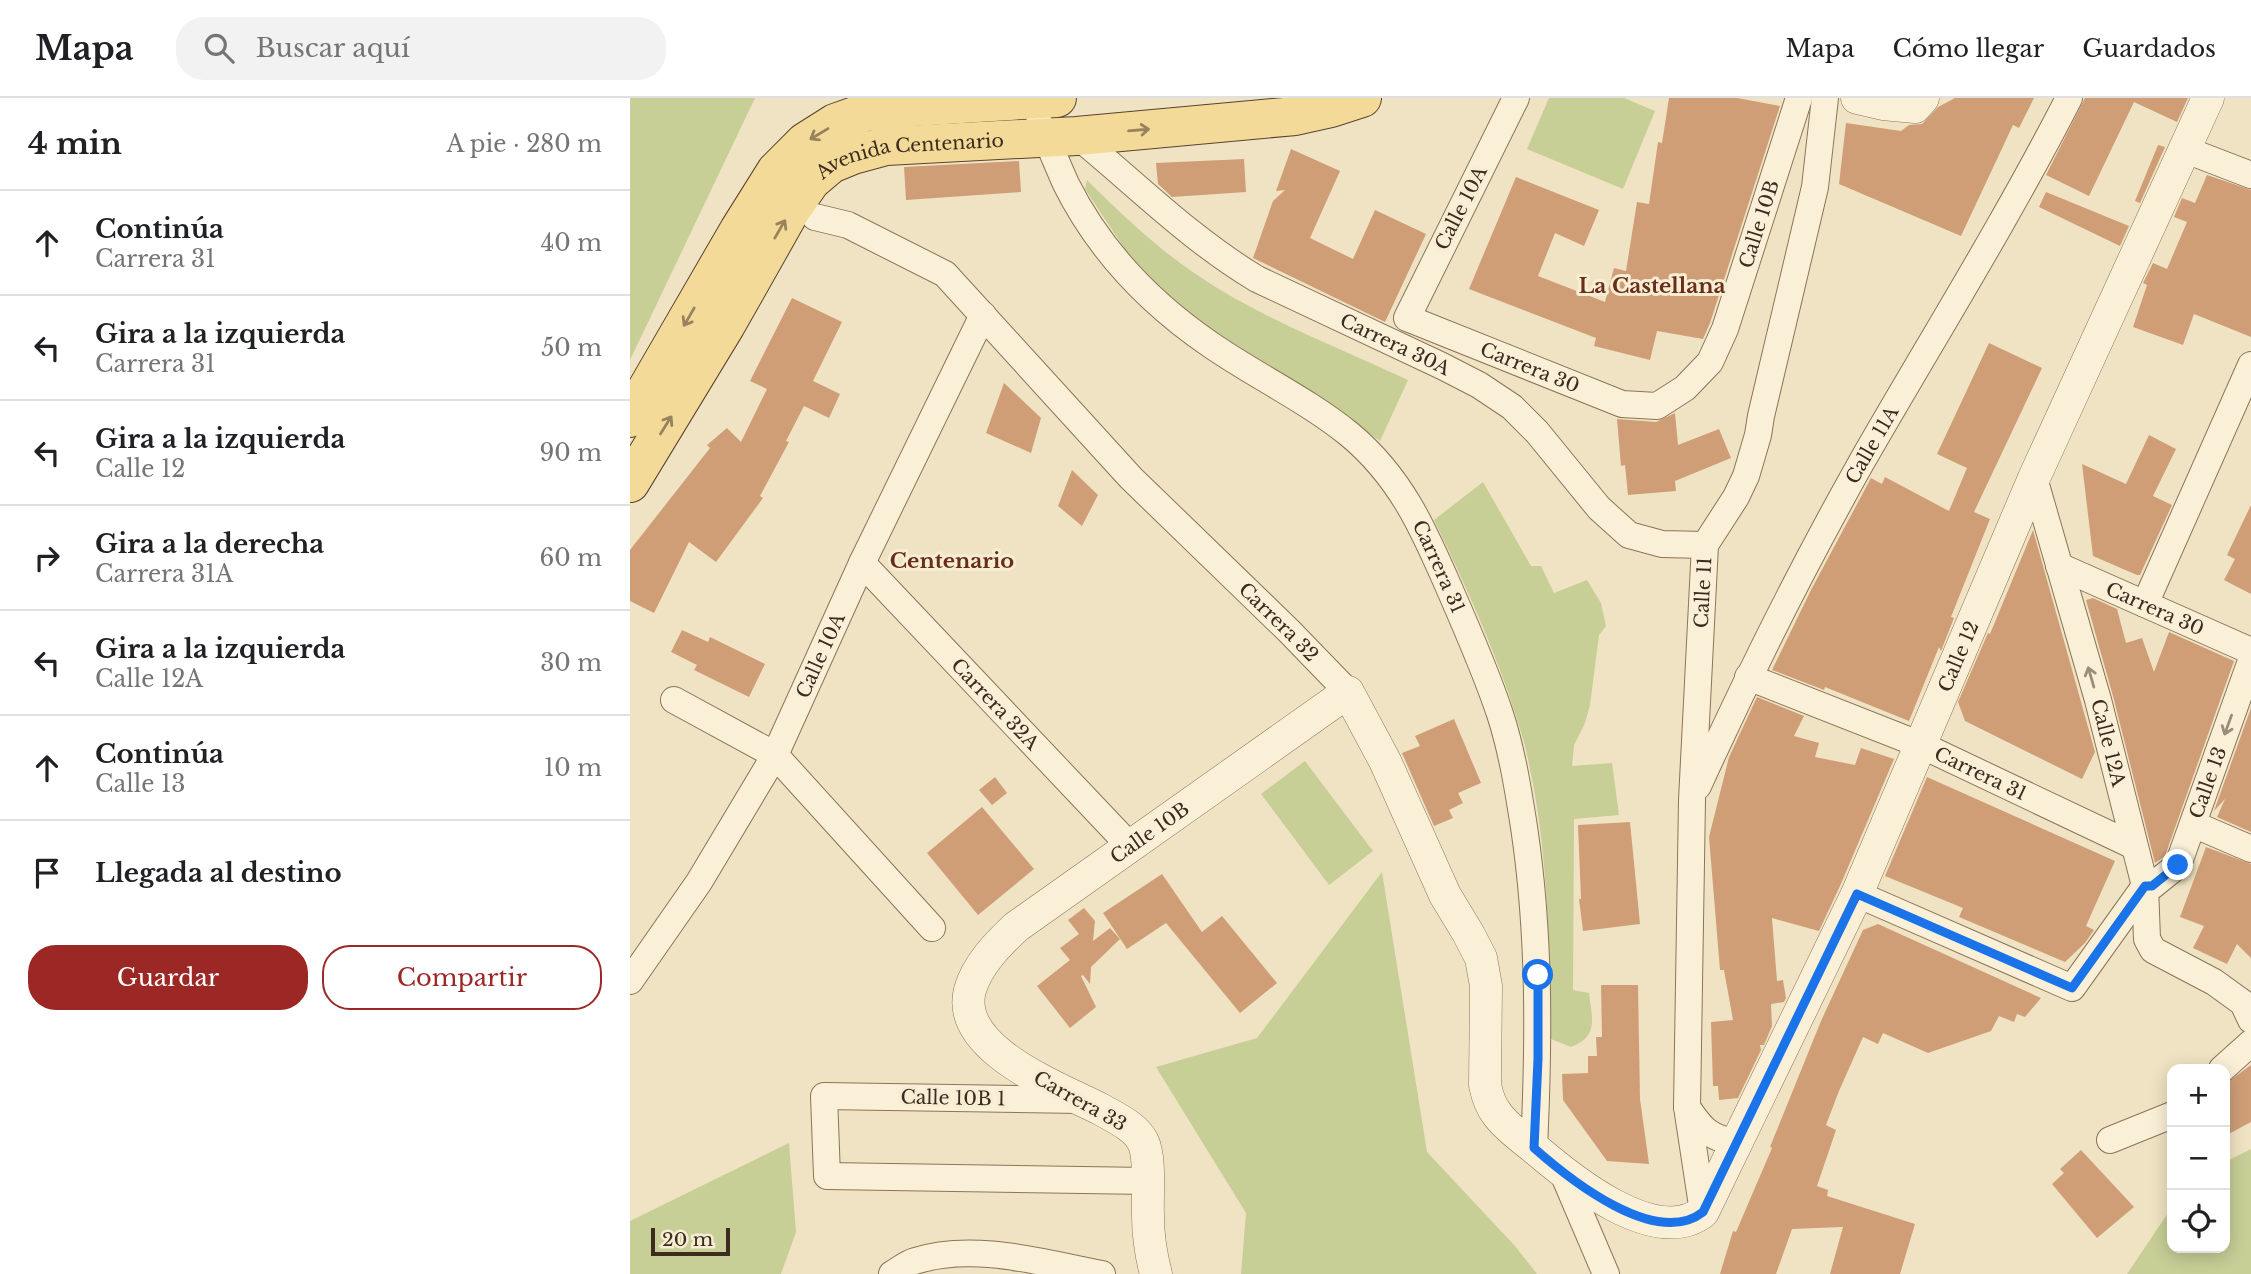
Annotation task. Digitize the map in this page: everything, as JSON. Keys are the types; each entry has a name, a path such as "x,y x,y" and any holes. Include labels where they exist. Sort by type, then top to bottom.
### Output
{"main road":[{"name":"Avenida Centenario","path":"630,483 726,325 791,210 811,181 831,164 886,146 1062,137 1295,116 1362,98"},
{"name":"Avenida Centenario","path":"630,418 776,171 805,142 835,124 866,112 1043,99"},
{"path":"866,112 872,150"}],"street":[{"name":"Calle 10A","path":"1406,318 1516,98"},
{"name":"Calle 10B","path":"1657,405 1685,388 1710,362 1720,340 1799,98"},
{"name":"Calle 11","path":"1703,1212 1687,1107 1692,800 1705,545 1736,497 1758,435 1815,187 1825,98"},
{"path":"1857,98 1883,104 1919,102"},
{"name":"Calle 11A","path":"1692,800 1748,677 1860,465 1987,248 2069,98"},
{"name":"Calle 12","path":"1703,1212 1857,894 2034,478 2208,98"},
{"name":"Carrera 30A","path":"1043,99 1062,137 1229,262 1257,279 1442,366 1479,385 1512,407 1537,432 1599,508 1629,535 1662,544 1705,545"},
{"name":"Carrera 31","path":"1062,137 1066,184 1084,216 1141,289 1211,346 1347,433 1380,462 1401,490 1419,523 1496,702 1518,787 1531,876 1538,975 1538,1059 1548,1160"},
{"path":"2186,150 2251,175"},
{"name":"Carrera 32","path":"815,217 848,225 945,274 1131,478 1348,692 1385,761 1445,895 1481,958 1486,986 1484,1071 1489,1100 1497,1115 1548,1160"},
{"name":"Calle 10A","path":"630,981 699,882 775,755 862,563 983,315"},
{"name":"Carrera 30","path":"1406,318 1622,404 1657,405"},
{"path":"2145,604 2251,365"},
{"name":"Calle 12A","path":"2034,478 2098,701 2145,886"},
{"name":"Carrera 32A","path":"862,563 1130,846"},
{"name":"Carrera 30","path":"2059,566 2251,651"},
{"name":"Calle 13","path":"2145,886 2152,886 2178,865 2251,661"},
{"name":"Carrera 31","path":"1748,677 1921,744 2134,846"},
{"name":"Calle 10B","path":"969,992 978,971 990,954 1016,927 1348,692"},
{"path":"674,700 775,755 932,928"},
{"path":"2193,824 2251,849"},
{"path":"1857,894 2072,988 2145,886"},
{"path":"2145,886 2147,939 2153,950 2214,982 2243,1003 2251,1020"},
{"name":"Carrera 33","path":"969,992 970,1012 980,1036 1000,1055 1132,1129 1144,1143 1150,1253 1156,1274"},
{"path":"2228,1064 2251,1043"},
{"name":"Calle 10B 1","path":"1082,1100 824,1096 827,1176 1148,1181"},
{"path":"1687,1107 1701,1129 1717,1139 1736,1143"},
{"path":"2110,1140 2167,1117"},
{"path":"1548,1160 1614,1205 1650,1220 1673,1222 1693,1219 1703,1212"},
{"path":"1548,1160 1606,1274"},
{"path":"892,1274 914,1261 968,1252 1008,1265 1102,1274"}],"green space":[{"path":"630,98 755,98 630,360"},
{"path":"1549,98 1624,98 1655,111 1623,189 1527,149"},
{"path":"1087,180 1154,242 1182,265 1222,291 1274,319 1408,380 1380,441 1316,395 1182,311 1142,275 1085,189"},
{"path":"1483,482 1531,566 1541,566 1554,593 1587,580 1601,603 1606,626 1599,635 1590,705 1574,745 1572,766 1612,763 1619,815 1574,819 1573,990 1589,993 1592,1026 1586,1038 1571,1047 1551,1039 1545,879 1538,816 1525,747 1495,657 1434,520"},
{"path":"1305,761 1373,851 1329,885 1261,794"},
{"path":"1382,872 1427,1152 1515,1246 1537,1274 1241,1274 1246,1213 1156,1067 1257,1038"},
{"path":"789,1143 796,1232 781,1274 630,1274 630,1221"},
{"path":"2251,1149 2251,1274 2127,1274 2167,1214 2167,1253 2230,1253 2230,1160"}],"building":[{"path":"1669,98 1737,98 1780,106 1703,339 1657,331 1650,360 1594,346 1596,338 1469,289 1516,177 1599,210 1584,246 1555,233 1538,276 1605,302 1614,268 1626,271 1637,202 1649,204 1658,142 1662,143"},
{"path":"1955,98 2034,98 2019,128 2013,125 1961,236 1839,184 1846,123 1901,131 1909,125 1922,124 1938,107"},
{"path":"2085,98 2188,98 2177,122 2134,102 2089,196 2046,175"},
{"path":"2158,145 2165,147 2140,203 2135,201"},
{"path":"1291,149 1340,171 1310,238 1353,259 1375,210 1426,234 1385,322 1253,258 1273,201 1285,190 1276,191"},
{"path":"1244,159 1246,192 1172,197 1158,184 1156,163"},
{"path":"1019,161 1021,192 906,200 904,167"},
{"path":"2207,175 2251,190 2251,337 2194,314 2183,345 2133,327 2147,285 2143,283 2153,263 2167,269 2187,222 2174,217 2182,198 2195,203"},
{"path":"2046,192 2129,226 2120,246 2039,207"},
{"path":"792,298 842,322 813,381 840,394 829,418 804,406 786,441 789,442 760,496 763,498 716,562 689,542 654,613 630,601 630,550 710,448 707,445 727,428 741,442 767,389 750,381"},
{"path":"1989,343 2042,368 1974,512 1990,519 1951,617 1954,618 1941,651 1939,647 1909,721 1825,687 1824,690 1772,670 1871,478 1882,484 1885,477 1949,511 1967,468 1937,454"},
{"path":"1004,383 1041,418 1031,453 986,433"},
{"path":"1675,413 1678,445 1719,429 1731,458 1675,481 1676,491 1628,495 1625,465 1621,466 1617,419 1656,422"},
{"path":"2149,435 2176,449 2153,496 2172,505 2140,575 2137,575 2093,556 2082,464 2126,484"},
{"path":"1072,470 1098,495 1082,526 1058,506"},
{"path":"2251,505 2251,594 2224,580 2235,559 2227,555"},
{"path":"2033,530 2095,752 2082,779 1965,721 1958,702 1988,633 1990,634"},
{"path":"2093,598 2117,609 2126,643 2142,638 2154,672 2169,632 2234,661 2165,856 2155,863 2086,600"},
{"path":"682,630 708,642 710,637 765,664 749,697 694,670 697,665 671,652"},
{"path":"1757,697 1804,716 1794,736 1819,743 1815,757 1855,765 1861,748 1894,759 1819,931 1772,918 1777,981 1783,980 1786,998 1784,1002 1771,1004 1772,1026 1764,1045 1760,1045 1761,1050 1738,1098 1719,1100 1718,1086 1713,1086 1711,1022 1733,1020 1724,970 1720,970 1709,837 1729,757"},
{"path":"2251,708 2251,832 2217,817 2225,799 2214,811"},
{"path":"1454,719 1481,783 1458,793 1463,803 1449,810 1453,818 1434,826 1402,753 1420,746 1415,736"},
{"path":"995,777 1007,793 992,805 979,790"},
{"path":"1927,777 2115,861 2086,926 2094,930 2065,962 1959,917 1963,908 1885,876"},
{"path":"982,807 1034,869 978,915 927,853"},
{"path":"1630,822 1640,924 1583,931 1579,899 1578,825"},
{"path":"2206,847 2251,864 2251,958 2237,944 2227,964 2193,948 2204,926 2180,917"},
{"path":"1162,874 1202,932 1222,916 1277,983 1240,1013 1166,923 1127,949 1103,913"},
{"path":"1084,908 1095,921 1093,941 1110,928 1120,939 1091,967 1090,984 1081,976 1096,1007 1070,1028 1037,986 1070,960 1060,948 1079,934 1068,920"},
{"path":"1878,924 2041,998 2025,1017 2017,1014 2014,1022 1999,1016 1991,1031 1928,1053 1883,1033 1878,1044 1863,1037 1826,1125 1836,1130 1817,1186 1828,1190 1827,1196 1915,1224 1900,1274 1830,1274 1843,1227 1792,1229 1776,1274 1720,1274 1733,1231 1736,1232 1772,1148 1770,1147 1821,1021 1863,930"},
{"path":"1601,985 1638,985 1640,1099 1649,1164 1607,1161 1563,1100 1562,1074 1588,1073 1588,1056 1597,1056 1596,1037 1602,1037"},
{"path":"2251,1065 2251,1122 2230,1133 2230,1127 2230,1080"},
{"path":"2081,1150 2134,1207 2097,1238 2052,1184 2064,1173 2060,1169"}],"district":[{"name":"La Castellana","path":"1652,286"},
{"name":"Centenario","path":"952,561"}],"route":[{"path":"1538,975 1534,1148 1562,1171 1622,1209 1650,1220 1673,1222 1693,1219 1703,1212 1857,894 2072,988 2145,886 2152,886 2178,865"}]}
